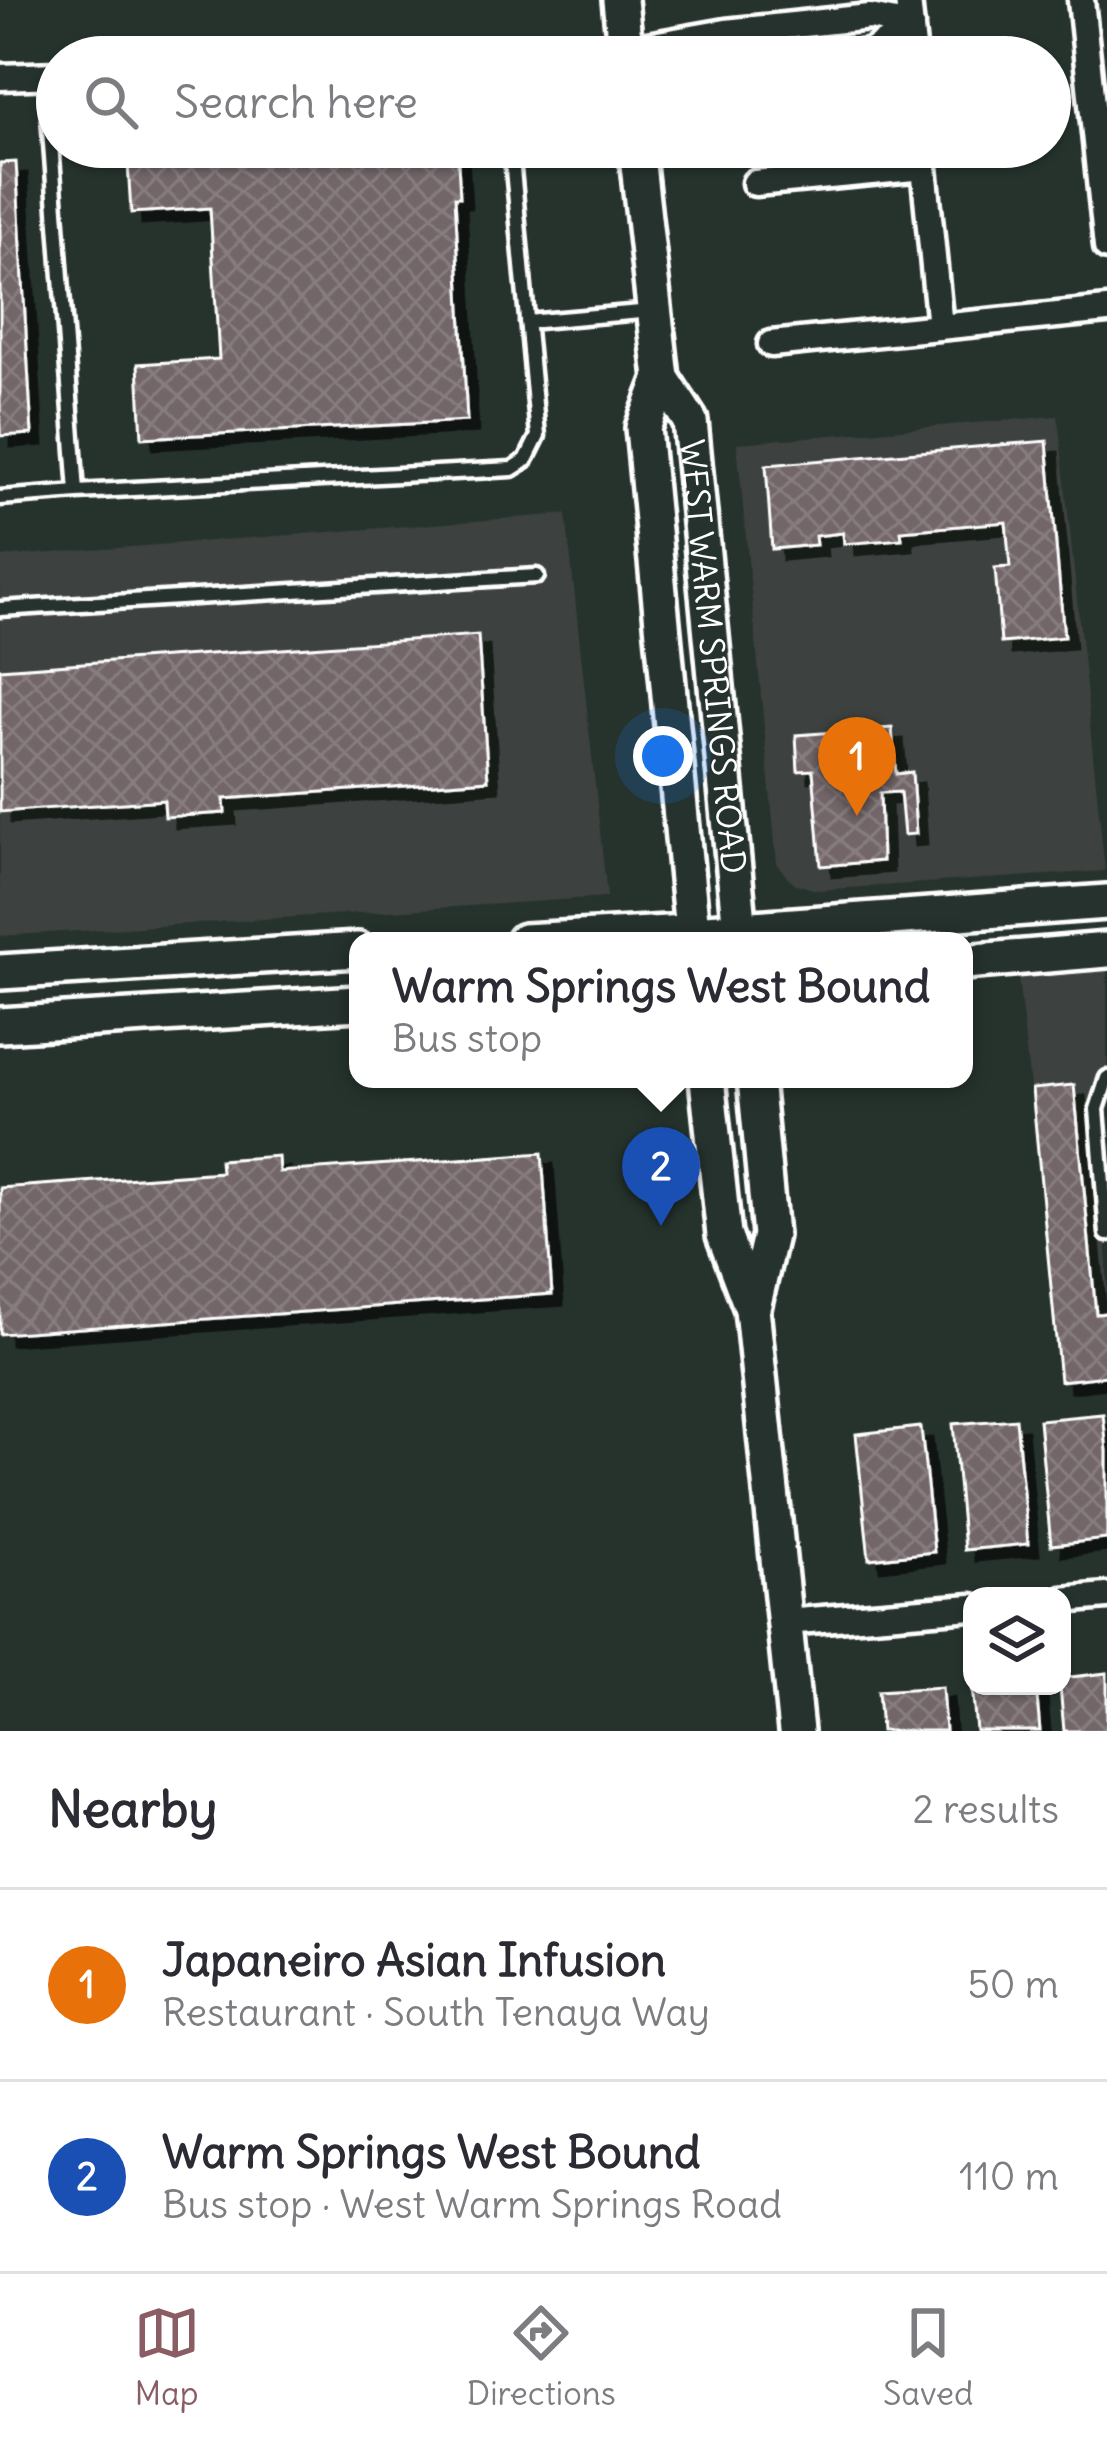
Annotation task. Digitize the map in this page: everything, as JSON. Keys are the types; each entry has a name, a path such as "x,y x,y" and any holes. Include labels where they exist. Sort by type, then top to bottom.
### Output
{"main road":[{"path":"620,0 624,36"},
{"name":"WEST WARM SPRINGS ROAD","path":"638,168 662,378 691,421 741,932"},
{"name":"WEST WARM SPRINGS ROAD","path":"662,378 643,428 692,932"},
{"path":"774,932 1107,902"},
{"path":"973,961 1107,950"},
{"path":"0,972 349,951"},
{"path":"0,1025 349,1004"},
{"path":"708,1088 724,1235 752,1309 796,1731"},
{"path":"752,1309 770,1235 756,1088"}],"street":[{"path":"1082,0 1107,248"},
{"path":"708,36 909,13"},
{"path":"887,36 909,13"},
{"path":"0,77 36,76"},
{"path":"755,183 852,168"},
{"path":"924,168 940,327"},
{"path":"771,344 1107,310"},
{"path":"1071,1599 1107,1596"},
{"path":"785,1622 963,1608"}],"lane":[{"path":"58,168 77,492"},
{"path":"0,498 512,469 526,460 538,436 513,168"},
{"path":"527,322 654,311"},
{"path":"0,609 537,576"},
{"path":"1107,1078 1097,1108 1107,1234"}],"shaded area":[{"path":"1058,416 1105,871 817,890 796,884 777,863 737,443"},
{"path":"566,514 607,897 0,936 0,557"},
{"path":"1107,969 1107,1378 1062,1381 1018,976"}],"building":[{"path":"16,162 32,434 0,436 0,163"},
{"path":"128,168 458,168 460,197 455,197 467,421 142,438 138,364 219,359 210,208 131,213"},
{"path":"1047,441 1064,637 1001,643 995,568 1010,567 1006,522 901,531 902,539 844,544 843,533 815,536 816,545 772,549 766,465"},
{"path":"478,635 488,780 224,799 225,813 165,817 164,800 0,812 0,669"},
{"path":"892,728 896,774 912,772 916,834 904,835 900,792 880,793 882,861 821,866 813,770 798,771 796,735"},
{"path":"1074,1085 1096,1314 1107,1313 1107,1376 1060,1381 1032,1089"},
{"path":"542,1153 552,1294 0,1334 0,1188 221,1172 220,1160 278,1156 279,1172"},
{"path":"1103,1414 1107,1539 1051,1545 1039,1420"},
{"path":"1016,1419 1028,1544 964,1550 953,1424"},
{"path":"921,1427 934,1552 869,1559 856,1434"},
{"path":"1107,1673 1107,1731 1064,1731 1061,1695 1071,1695 1071,1677"},
{"path":"942,1687 945,1731 881,1731 878,1691"},
{"path":"973,1695 1037,1695 1040,1731 976,1731"}],"place":[{"name":"Japaneiro Asian Infusion","path":"857,816"},
{"name":"Warm Springs West Bound","path":"661,1226"}]}
